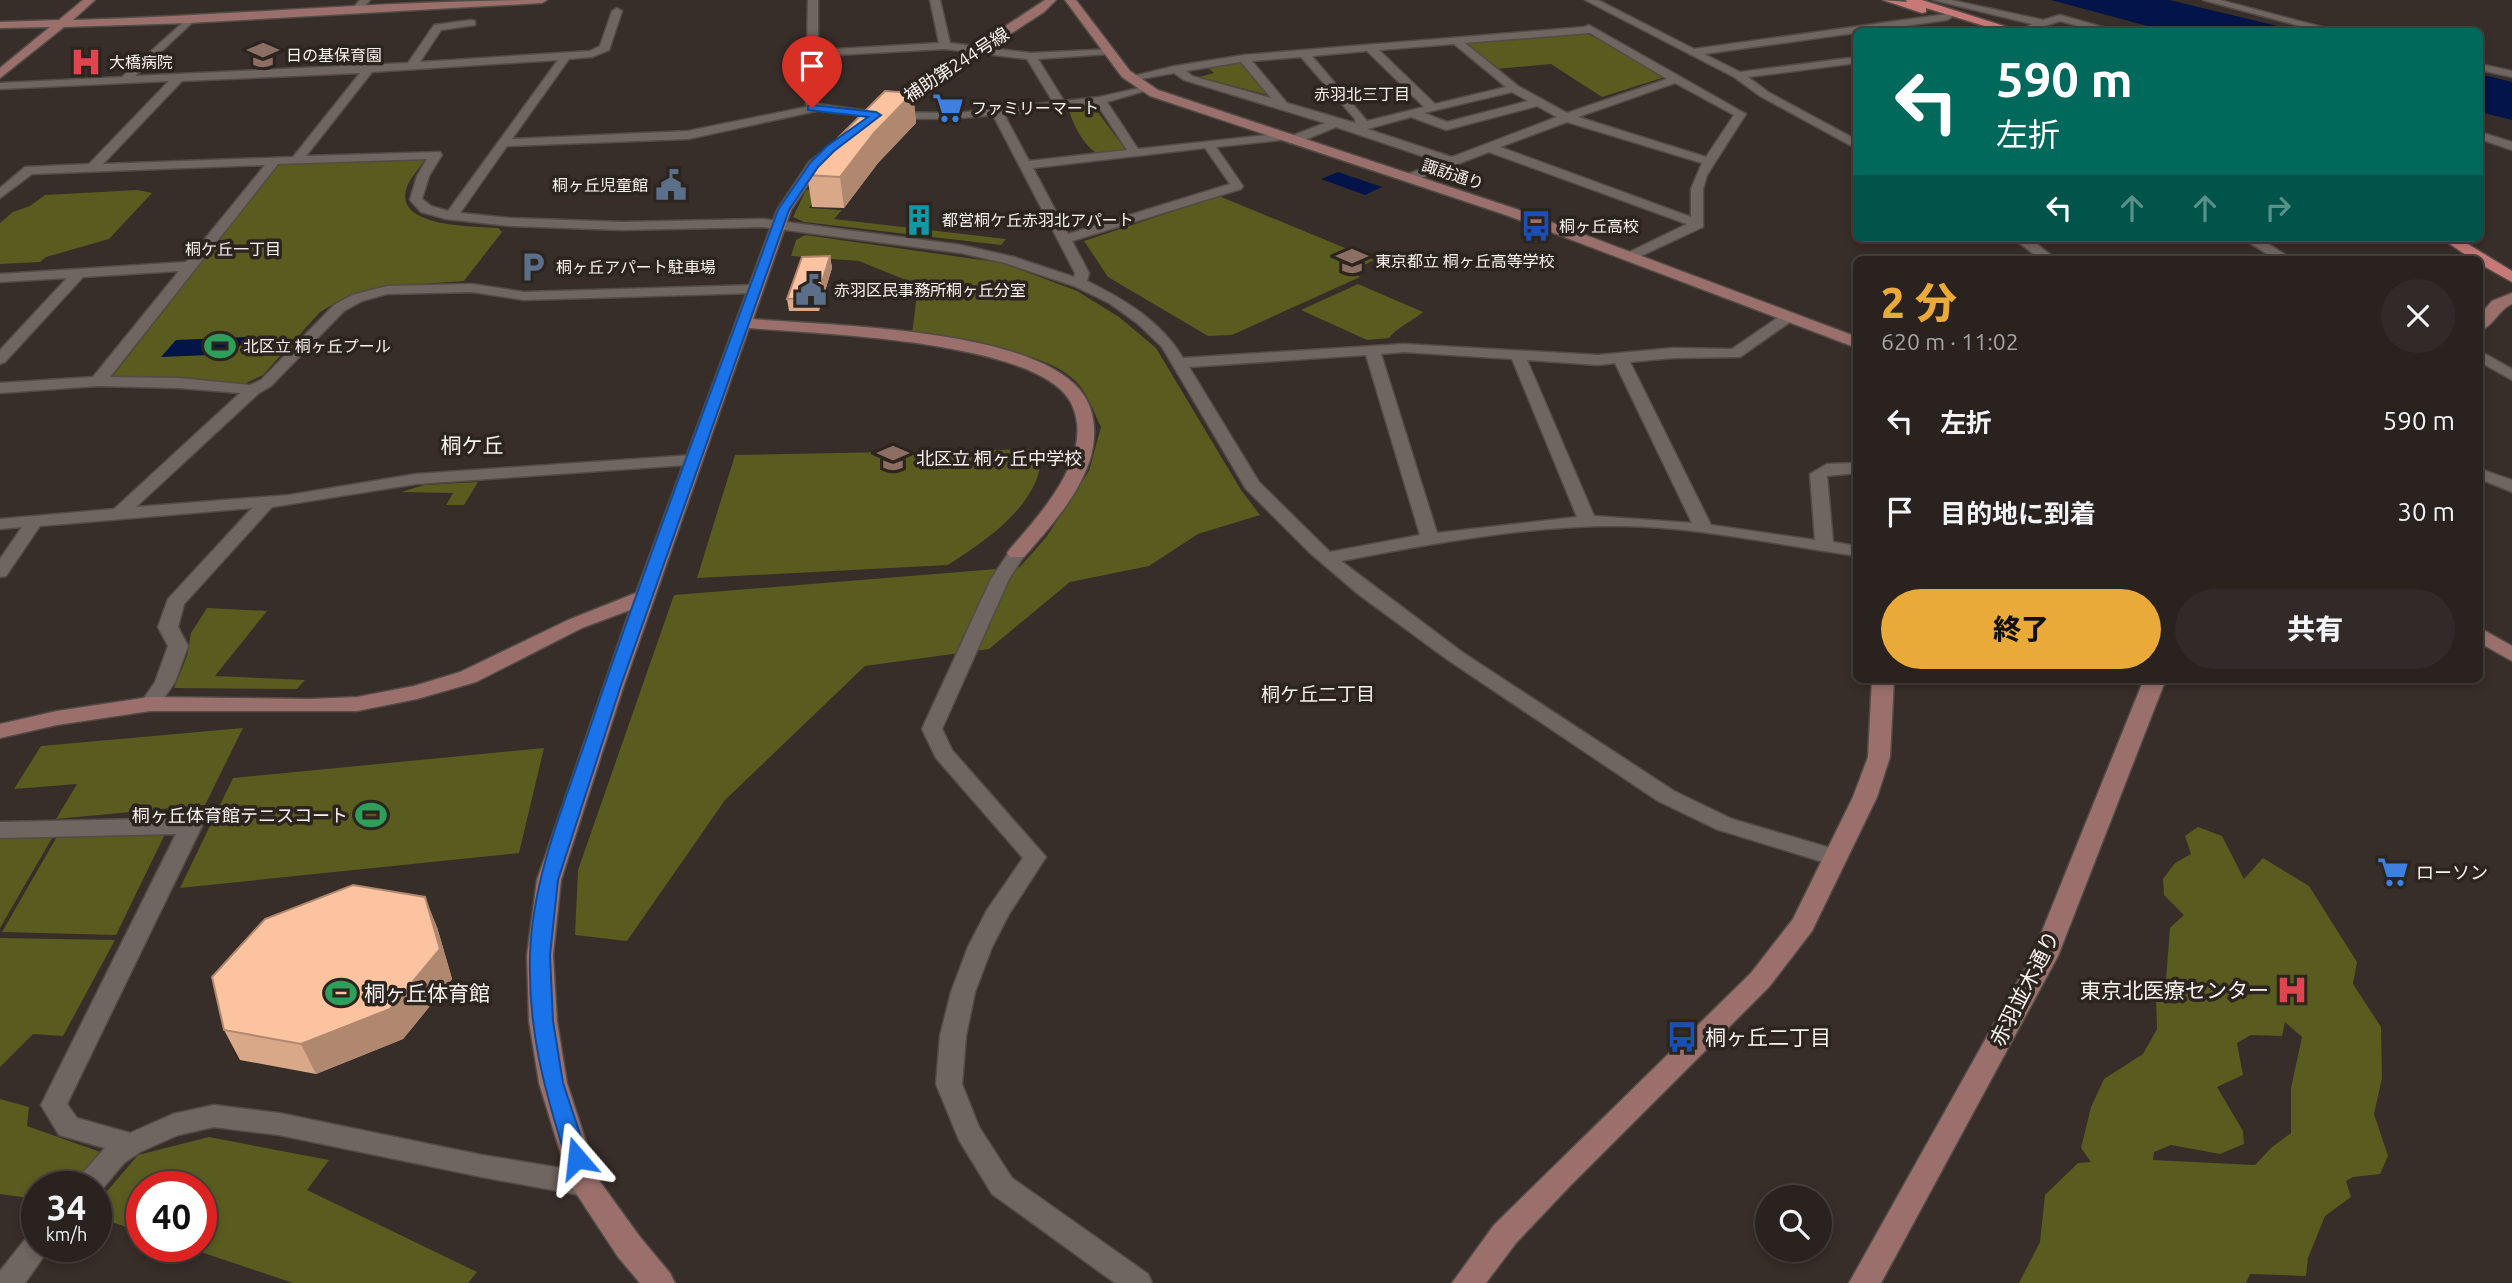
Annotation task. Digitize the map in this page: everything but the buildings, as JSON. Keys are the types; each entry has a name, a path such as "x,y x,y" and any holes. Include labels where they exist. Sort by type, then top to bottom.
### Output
{"main road":[{"path":"1888,0 1981,28"},
{"path":"1911,0 2006,28"},
{"path":"2455,242 2478,256"},
{"path":"2480,242 2512,262"},
{"path":"2483,259 2512,277"}],"street":[{"path":"0,74 90,0"},
{"path":"355,11 365,0"},
{"path":"0,24 189,20 542,0"},
{"path":"812,108 813,0"},
{"path":"935,0 945,46"},
{"name":"補助第244号線","path":"659,1283 629,1247 585,1184 553,1083 543,1021 540,955 549,880 612,688 783,210 814,165 830,149 876,115 1040,10 1051,0"},
{"name":"諏訪通り","path":"1070,0 1130,78 1144,88 1175,101 1511,212 1853,341"},
{"path":"1590,0 1738,75 1764,94 1853,143"},
{"path":"1938,0 2042,23"},
{"path":"2208,0 2320,28"},
{"path":"0,86 369,69 592,54 606,48 617,12"},
{"path":"1873,28 1947,18"},
{"path":"2029,28 2060,18 2099,28"},
{"path":"123,82 189,20"},
{"path":"411,66 438,27 471,23"},
{"path":"1130,78 1244,58 1590,29 1740,114 1698,180 1695,194 1698,224"},
{"path":"1694,52 1853,31"},
{"path":"1455,40 1514,88 1567,118 1708,161"},
{"path":"812,53 945,46 1031,56 1108,51"},
{"path":"1369,47 1431,107"},
{"path":"1304,52 1361,119 1358,128"},
{"path":"1031,56 1061,105"},
{"path":"451,216 565,57"},
{"path":"1244,58 1283,105"},
{"path":"1738,75 1853,61"},
{"path":"2483,68 2512,75"},
{"path":"297,160 369,69"},
{"path":"1175,69 1188,78 1358,128 1450,161"},
{"path":"93,167 179,78"},
{"path":"1409,178 1677,79"},
{"path":"503,143 688,135 812,108 876,115 958,116 1100,100 1144,88"},
{"path":"1358,128 1410,112 1514,88"},
{"path":"1100,100 1135,153"},
{"path":"1410,112 1446,125 1537,102"},
{"path":"997,112 1066,239 1082,273 1079,283"},
{"path":"1025,165 1287,138 1335,123"},
{"path":"2483,136 2512,146"},
{"path":"1066,239 1237,186 1209,146"},
{"path":"1487,147 1698,224"},
{"path":"0,194 29,170 436,155 424,176 416,200 426,209 451,216 510,222 622,226 763,223 961,249 1009,260 1079,283 1114,300 1142,320 1168,345 1252,485 1326,558 1455,656 1666,796 1724,824 1836,858"},
{"path":"98,381 275,160"},
{"path":"1630,257 1698,224"},
{"path":"2028,242 2045,256"},
{"path":"2256,242 2280,256"},
{"path":"0,278 189,266"},
{"path":"0,359 6,346 78,274"},
{"path":"120,514 253,390 266,383 339,308 376,292 472,288 524,296 755,289"},
{"path":"2483,322 2498,304 2512,298"},
{"path":"1180,363 1405,348 1576,359 1620,359 1673,353 1735,354 1788,317"},
{"path":"743,323 960,346 1009,356 1041,369 1065,384 1084,411 1085,435 1074,479 1052,513 1017,553 1000,579 932,729 943,753 1035,857 999,909 980,947 964,992 953,1036 949,1084 968,1132 1002,1186 1138,1283"},
{"path":"1372,350 1430,539"},
{"path":"1517,354 1587,521"},
{"path":"2483,358 2512,375"},
{"path":"1620,359 1704,529"},
{"path":"0,388 98,381 179,383 253,390"},
{"path":"0,524 267,502 359,491 416,480 694,460"},
{"path":"1824,545 1818,474 1827,469 1853,468"},
{"path":"2483,475 2508,482"},
{"path":"150,704 165,682 178,646 168,627 175,603 267,502"},
{"path":"1326,558 1430,539 1587,521 1623,521 1704,529 1853,550"},
{"path":"0,572 35,522"},
{"path":"0,731 57,718 150,704 345,704 417,692 468,677 575,624 647,596"},
{"path":"2483,636 2512,655"},
{"path":"1468,1283 1505,1234 1760,980 1803,924 1865,797 1879,757 1883,683"},
{"name":"赤羽並木通り","path":"1865,1283 2045,956 2153,683"},
{"path":"0,830 191,826 54,1105 68,1127 131,1143"},
{"path":"101,1171 115,1155 131,1143 173,1125 214,1116 279,1124 585,1184"},
{"path":"8,1283 24,1262"}],"shaded area":[{"path":"2051,0 2169,0 2286,28 2155,28"},
{"path":"1585,32 1665,77 1602,97 1551,64 1496,69 1467,44"},
{"path":"1243,62 1268,95 1199,77 1214,73 1208,68"},
{"path":"2483,75 2512,82 2512,120 2483,113"},
{"path":"1094,107 1126,150 1100,154 1083,140 1069,108"},
{"path":"425,159 407,187 406,200 412,210 438,222 498,228 502,232 464,281 380,287 337,302 320,312 263,375 242,385 192,379 112,377 276,167 282,164"},
{"path":"839,167 809,208 842,210 834,219 1006,239 1001,245 804,222 793,217 806,190 812,190"},
{"path":"1338,172 1382,187 1365,195 1321,179"},
{"path":"137,190 152,193 109,239 46,257 40,262 0,264 0,223 13,212 30,206 45,195"},
{"path":"1219,196 1374,260 1352,271 1360,277 1232,335 1208,336 1108,277 1084,241"},
{"path":"805,235 1003,263 1077,291 1119,317 1156,348 1241,490 1260,515 1198,534 1149,566 1070,582 989,649 865,666 725,800 627,941 575,935 578,870 674,595 1020,567 1047,536 1089,471 1101,427 1085,393 1069,376 1051,365 1004,349 912,334 918,285 859,261 791,256 796,240"},
{"path":"1358,284 1423,312 1389,338 1367,340 1301,310"},
{"path":"247,337 233,354 161,357 176,340"},
{"path":"1044,449 1039,474 1020,507 998,529 948,565 697,578 735,455"},
{"path":"478,482 464,505 446,505 453,493 401,492 424,485"},
{"path":"207,608 267,611 215,676 305,680 297,689 174,688 187,656 191,633"},
{"path":"243,728 205,805 56,819 77,784 14,789 41,746"},
{"name":"桐ヶ丘体育館テニスコート","path":"544,748 519,853 180,888 233,778"},
{"path":"2198,827 2222,836 2244,879 2263,858 2309,886 2357,962 2353,984 2381,1027 2382,1078 2374,1114 2388,1156 2380,1174 2353,1177 2346,1181 2351,1197 2325,1216 2308,1258 2306,1276 2250,1274 2246,1283 2019,1283 2040,1242 2045,1195 2078,1163 2091,1162 2081,1148 2091,1107 2104,1079 2143,1054 2157,1029 2156,995 2166,980 2170,928 2184,915 2164,895 2163,879 2175,863 2191,854 2185,836","holes":["2285,1022 2302,1037 2291,1088 2291,1133 2272,1147 2255,1165 2153,1160 2154,1152 2171,1145 2220,1154 2244,1144 2243,1131 2217,1087 2243,1075 2237,1043 2251,1035 2282,1036"]},
{"path":"166,832 116,935 2,932 59,833"},
{"path":"0,837 52,838 0,928"},
{"path":"0,938 115,940 63,1036 33,1034 0,1067"},
{"path":"0,1099 29,1107 27,1126 103,1153 87,1171 21,1171 21,1197 0,1194"},
{"path":"209,1137 329,1160 307,1190 477,1272 468,1283 293,1283 217,1257 217,1171 126,1171 126,1227 112,1222 112,1185 138,1155"}],"place":[{"name":"日の基保育園","path":"263,55"},
{"name":"大橋病院","path":"86,62"},
{"name":"ファミリーマート","path":"948,108"},
{"name":"桐ヶ丘児童館","path":"671,185"},
{"name":"都営桐ケ丘赤羽北アパート","path":"919,220"},
{"name":"桐ヶ丘高校","path":"1536,226"},
{"name":"東京都立 桐ヶ丘高等学校","path":"1352,261"},
{"name":"桐ヶ丘アパート駐車場","path":"533,267"},
{"name":"赤羽区民事務所桐ヶ丘分室","path":"811,290"},
{"name":"北区立 桐ヶ丘プール","path":"220,346"},
{"name":"北区立 桐ヶ丘中学校","path":"893,458"},
{"name":"桐ヶ丘体育館テニスコート","path":"371,815"},
{"name":"ローソン","path":"2393,872"},
{"name":"東京北医療センター","path":"2292,990"},
{"name":"桐ヶ丘体育館","path":"341,993"},
{"name":"桐ヶ丘二丁目","path":"1682,1037"}],"district":[{"name":"赤羽北三丁目","path":"1362,94"},
{"name":"桐ケ丘一丁目","path":"233,249"},
{"name":"桐ケ丘","path":"472,445"},
{"name":"桐ケ丘二丁目","path":"1318,694"}],"route":[{"path":"577,1158 553,1083 543,1021 540,955 549,880 612,688 783,210 814,165 830,149 876,115 812,108"}]}
